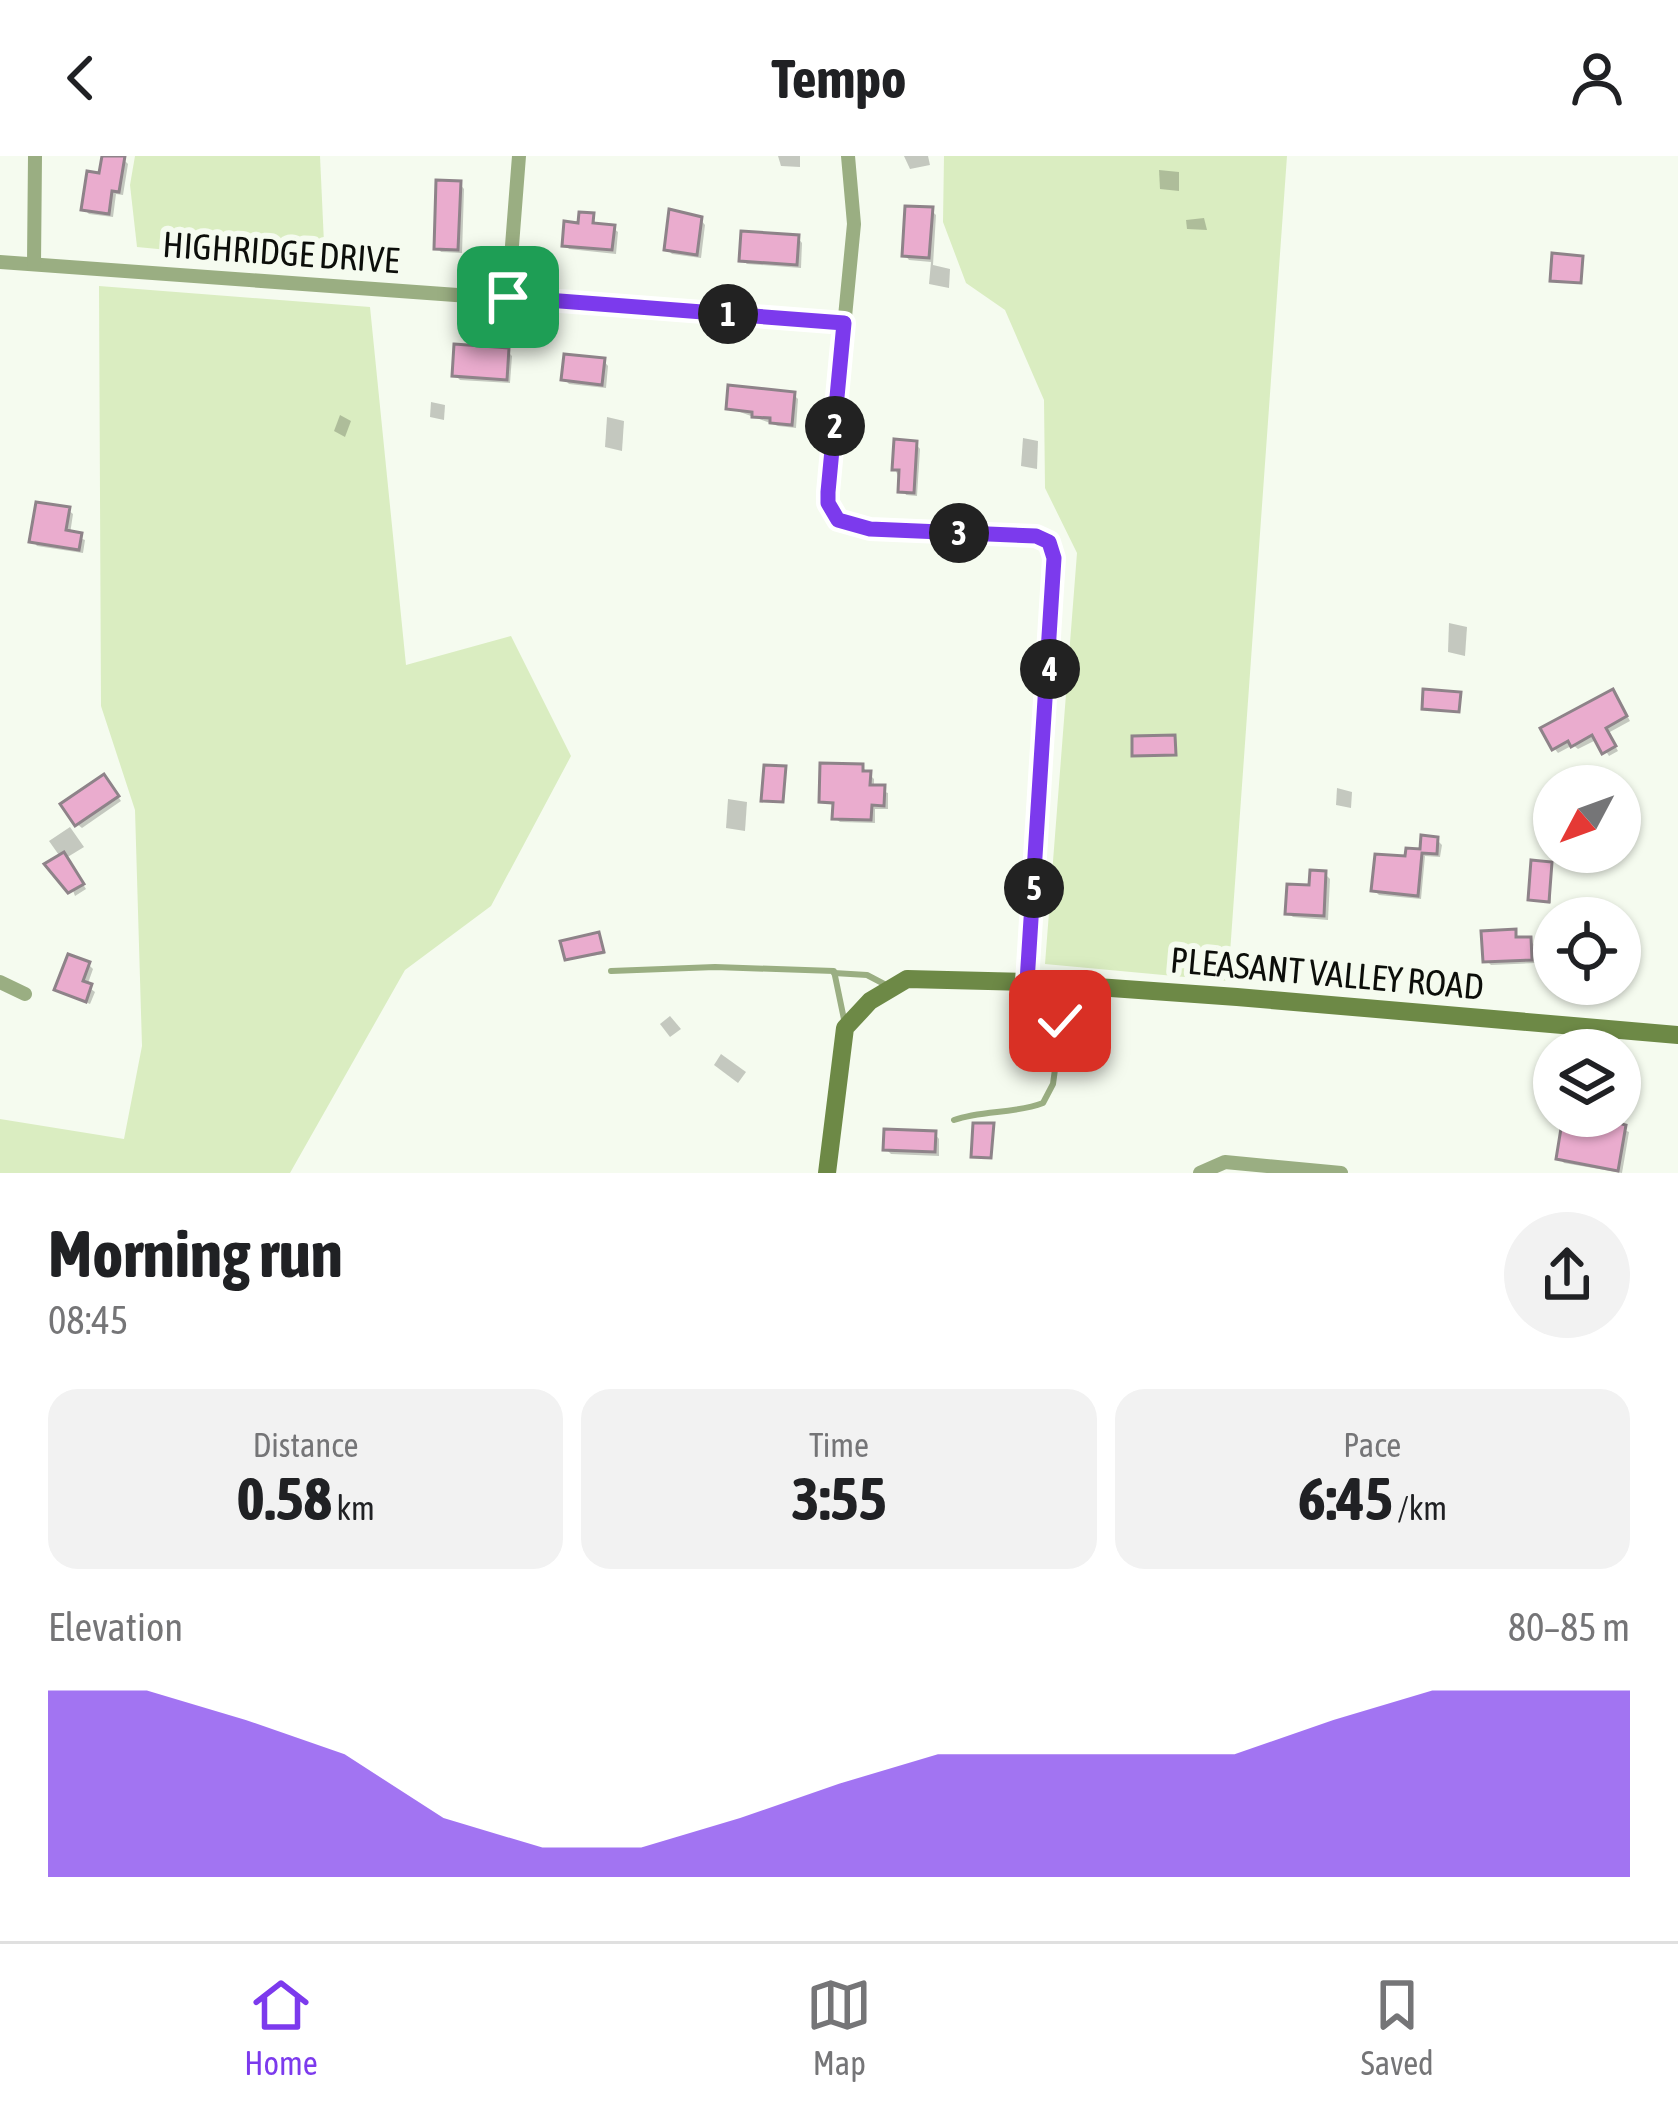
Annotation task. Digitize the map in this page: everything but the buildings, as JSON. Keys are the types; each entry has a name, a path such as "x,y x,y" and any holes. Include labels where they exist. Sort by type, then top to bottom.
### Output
{"street":[{"path":"34,264 35,156"},
{"path":"508,297 519,156"},
{"path":"848,156 854,224 828,503 838,520 870,529 1036,536 1053,549 1050,679 1027,982"},
{"name":"HIGHRIDGE DRIVE","path":"0,262 844,323"},
{"name":"PLEASANT VALLEY ROAD","path":"892,988 907,980 1027,982 1678,1035"},
{"path":"0,982 25,994"},
{"path":"827,1173 845,1028 871,1001 892,988"},
{"path":"1200,1173 1225,1162 1341,1173"}],"lane":[{"path":"611,970 715,967 867,975 892,988"},
{"path":"834,973 845,1028"},
{"path":"954,1120 1043,1103 1053,1084 1066,985"}],"green space":[{"path":"135,156 320,156 325,265 137,247 130,185"},
{"path":"944,156 1287,156 1228,981 1045,964 1077,553 1045,488 1044,400 1005,310 966,283 943,222"},
{"path":"99,286 370,307 406,665 511,636 571,756 491,906 405,970 290,1173 0,1173 0,1119 124,1139 142,1046 135,810 101,706"}],"route":[{"path":"508,297 844,323 828,492 828,503 838,520 870,529 1036,536 1049,542 1054,558 1050,679 1027,982 1066,985 1060,1021"}]}
